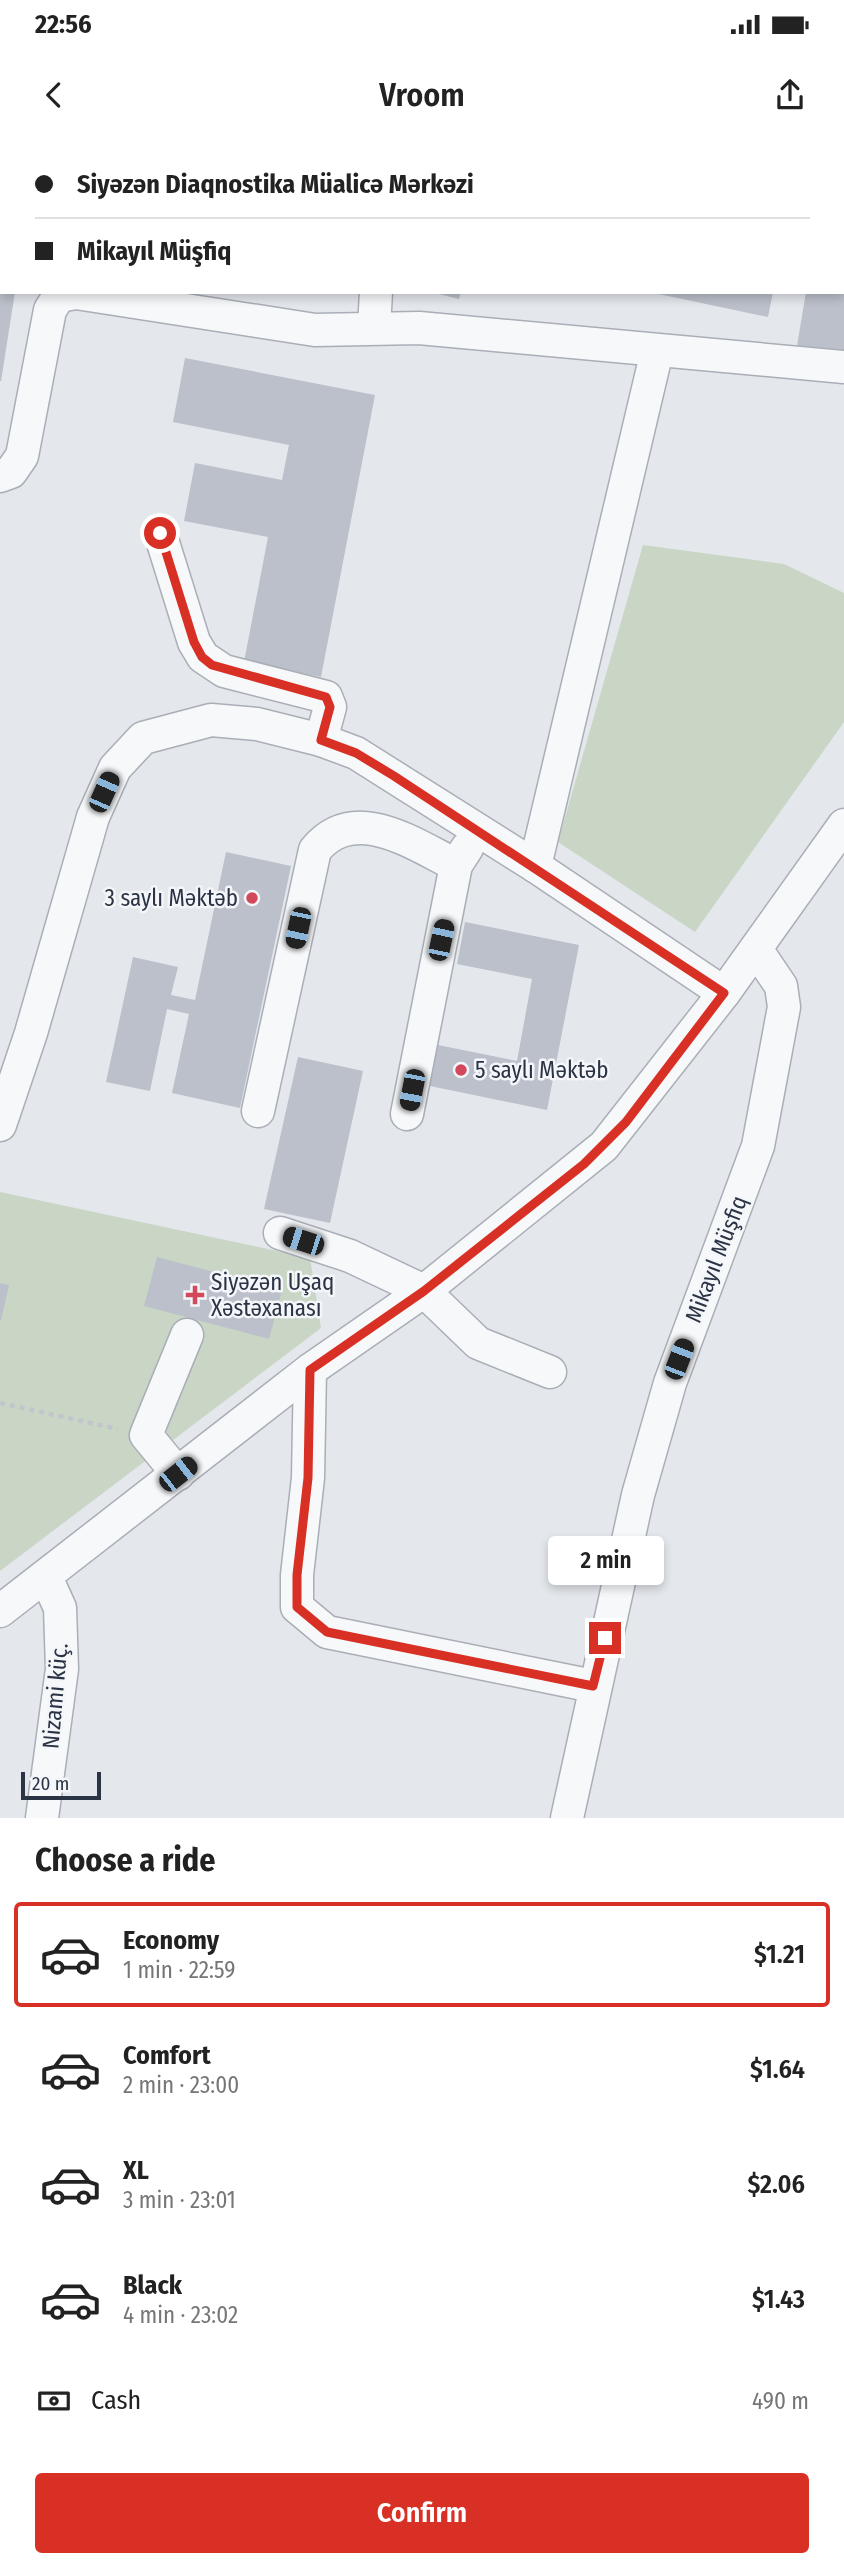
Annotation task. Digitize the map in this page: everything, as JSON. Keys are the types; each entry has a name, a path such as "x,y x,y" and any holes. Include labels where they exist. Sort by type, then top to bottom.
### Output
{"street":[{"path":"0,476 12,472 22,456 50,310 59,296 70,294"},
{"path":"82,294 315,330 419,328 844,367"},
{"path":"374,327 376,294"},
{"path":"535,866 657,351"},
{"path":"160,533 194,642 202,657 223,671 326,697 330,707 321,740"},
{"path":"0,1125 31,1032 93,817 115,768 143,738 211,720 257,724 321,740 356,753 477,832 535,866 724,993"},
{"path":"0,1611 310,1370 424,1291 604,1146 626,1122 724,993 844,825"},
{"path":"258,1111 315,850 325,837 362,827 380,828 456,865"},
{"path":"407,1114 456,865 477,832"},
{"name":"Mikayıl Müşfiq","path":"567,1818 593,1686 638,1495 670,1382 758,1146 784,1007 780,986 756,949"},
{"path":"279,1233 350,1256 424,1291 478,1343 550,1372"},
{"path":"178,1474 146,1435 187,1335"},
{"path":"310,1370 308,1478 297,1575 297,1607 327,1632 593,1686"},
{"name":"Nizami küç.","path":"42,1818 62,1669 60,1608 46,1577"}],"path":[{"path":"0,1403 146,1435"}],"green space":[{"path":"643,545 784,564 844,593 844,722 695,932 558,842"},
{"path":"0,1192 310,1258 321,1328 0,1571"}],"building":[{"path":"0,294 15,294 1,381"},
{"path":"439,294 460,294 459,299"},
{"path":"659,294 773,294 768,317"},
{"path":"806,294 844,294 844,354 797,346"},
{"path":"185,358 375,395 321,677 244,662 268,537 184,521 195,463 282,480 289,445 173,422"},
{"path":"226,852 291,866 240,1108 172,1093 189,1014 167,1009 150,1091 106,1082 133,957 178,967 171,995 195,1000"},
{"path":"465,922 579,945 547,1110 430,1086 438,1045 517,1061 532,979 457,964"},
{"path":"298,1057 363,1071 330,1223 264,1209"},
{"path":"157,1257 282,1290 269,1339 144,1306"},
{"path":"0,1283 9,1285 1,1320 0,1320"}],"place":[{"name":"3 saylı Məktəb","path":"252,898"},
{"name":"5 saylı Məktəb","path":"461,1070"},
{"name":"Siyəzən Uşaq Xəstəxanası","path":"195,1295"}],"route":[{"path":"160,533 194,642 202,657 223,671 326,697 330,707 321,740 356,753 394,776 477,832 535,866 724,993 626,1122 604,1146 424,1291 310,1370 308,1478 297,1575 297,1607 327,1632 593,1686 605,1638"}]}
